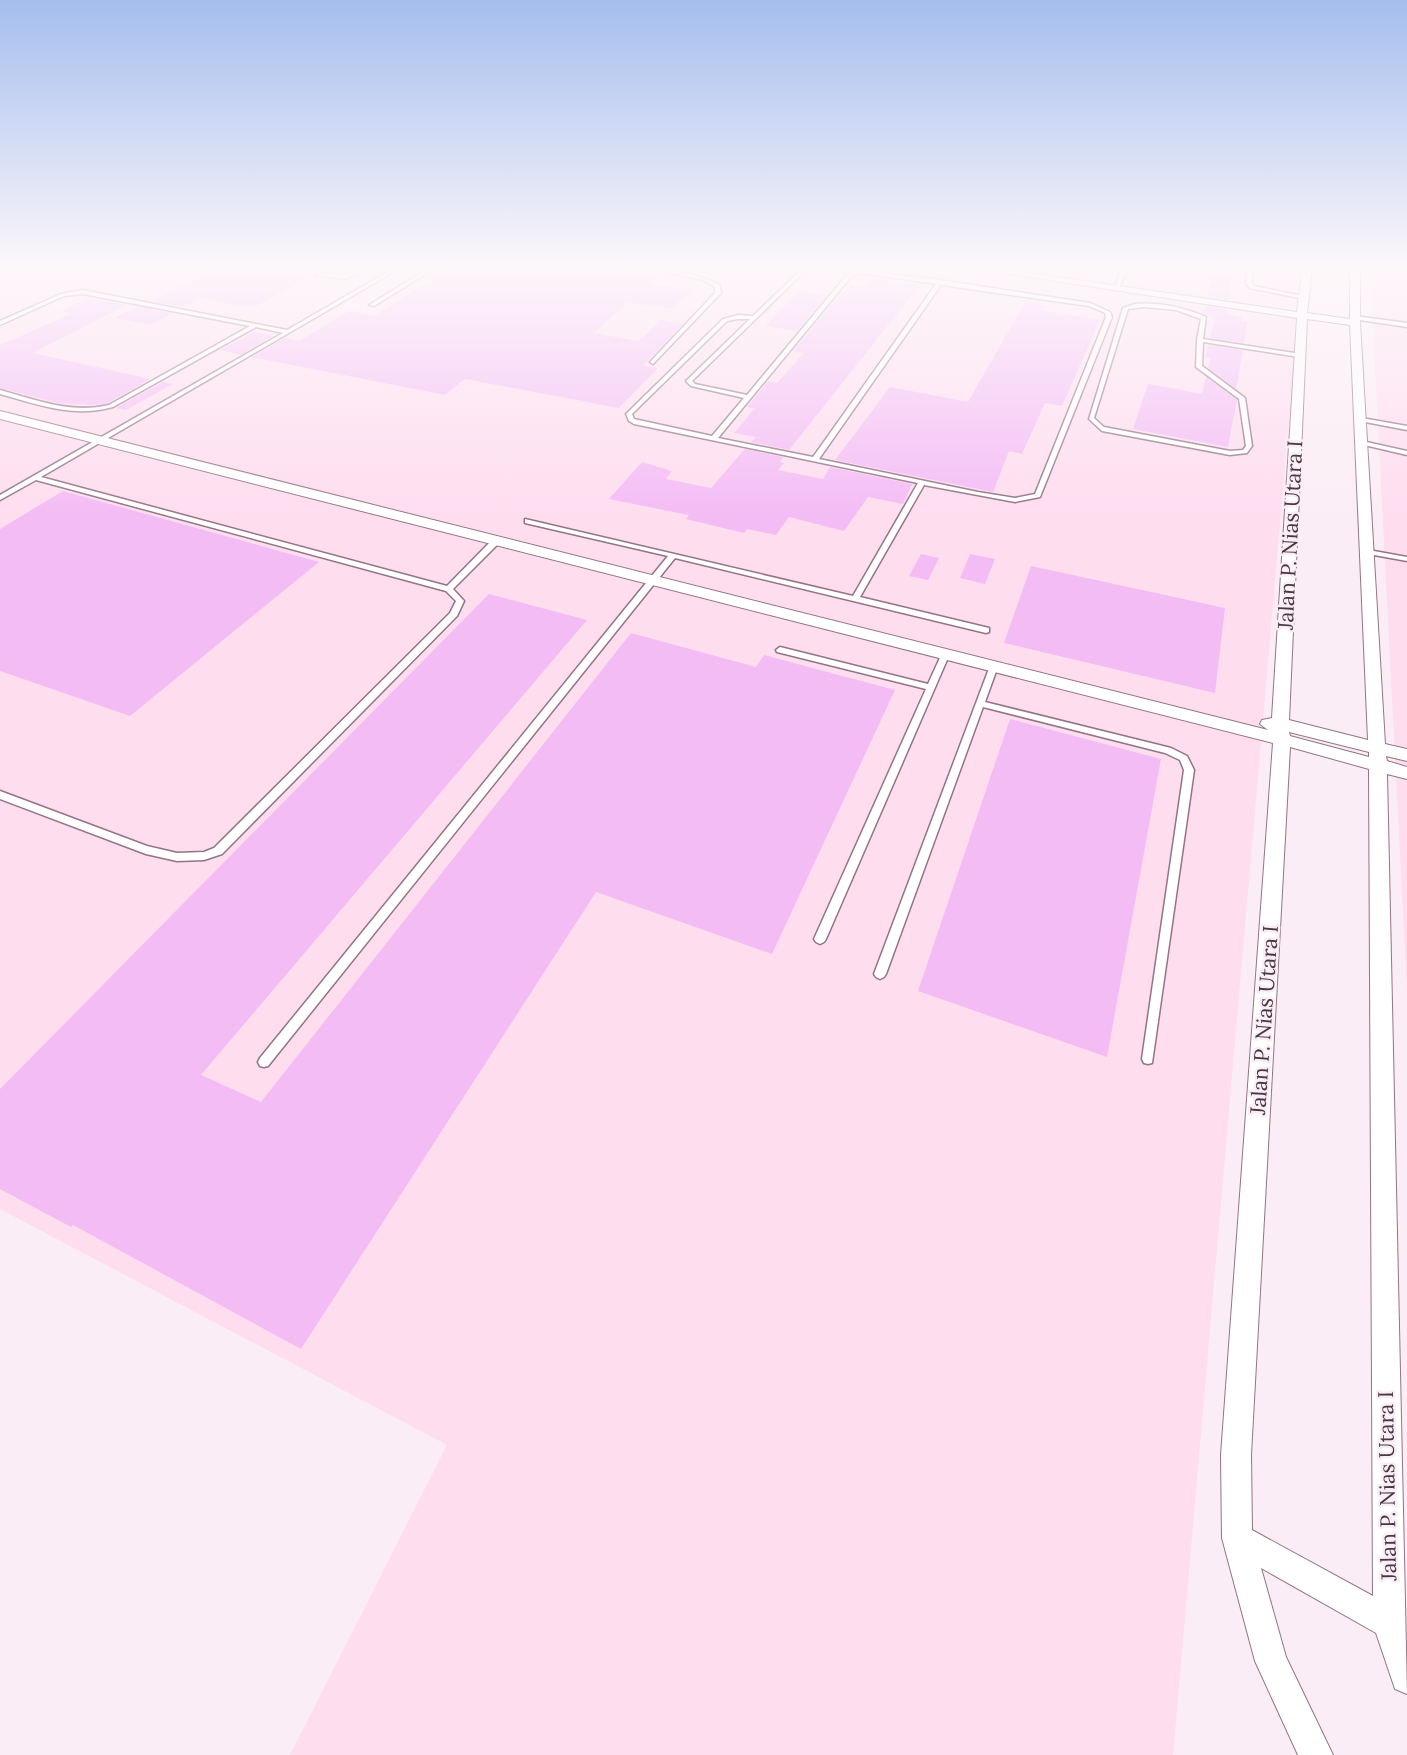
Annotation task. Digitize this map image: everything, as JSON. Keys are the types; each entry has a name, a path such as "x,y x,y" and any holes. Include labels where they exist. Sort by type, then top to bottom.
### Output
{"street":[{"name":"Jalan P. Nias Utara I","path":"1299,352 1281,732 1236,1455 1237,1538 1271,1661 1316,1755"},
{"name":"Jalan P. Nias Utara I","path":"1357,352 1377,756 1389,1622 1407,1677"},
{"path":"0,415 1229,725 1281,732 1377,756 1407,773"},
{"path":"1377,756 1407,755"},
{"path":"1237,1538 1389,1622"}],"lane":[{"path":"0,392 76,411 97,410 111,406 208,352"},
{"path":"0,498 253,352"},
{"path":"653,362 663,352"},
{"path":"692,352 629,414 634,422 1015,500 1038,496 1095,352"},
{"path":"719,352 689,381 693,385 747,396"},
{"path":"714,438 785,352"},
{"path":"815,459 891,352"},
{"path":"1112,352 1091,418 1096,425 1102,429 1230,453 1245,452 1249,446 1242,398 1199,367 1200,352"},
{"path":"1279,352 1299,355"},
{"path":"1362,420 1407,428"},
{"path":"1362,443 1407,453"},
{"path":"0,795 146,850 177,857 204,856 218,851 454,614 460,601 449,589 35,478"},
{"path":"855,598 922,482"},
{"path":"528,521 986,630"},
{"path":"449,589 497,540"},
{"path":"1366,551 1407,559"},
{"path":"264,1062 673,555"},
{"path":"780,650 932,688"},
{"path":"820,939 946,653"},
{"path":"880,974 982,704 994,666"},
{"path":"982,704 1168,750 1184,758 1189,770 1148,1059"}],"shaded area":[{"path":"0,352 1295,352 1173,1755 290,1755 447,1445 0,1209"},
{"path":"1374,352 1407,352 1407,990"}],"building":[{"path":"0,352 35,352 33,353 150,379 108,403 95,405 58,403 0,388"},
{"path":"228,352 246,352 241,355"},
{"path":"261,352 656,352 643,366 658,368 619,408 465,379 445,395 252,357"},
{"path":"798,352 867,352 789,450 751,442 756,437 734,433 755,408 747,407 768,381 777,383 804,353"},
{"path":"997,352 1086,352 1062,406 1045,403 1022,454 1009,451 993,492 835,460 890,387 968,402"},
{"path":"1206,352 1243,352 1236,389 1208,368 1211,358 1205,357"},
{"path":"1206,377 1237,400 1228,447 1133,429 1148,384 1202,394"},
{"path":"163,382 173,384 126,410 116,408"},
{"path":"745,449 783,457 780,462 784,463 778,470 823,479 830,467 912,484 903,504 868,497 844,531 789,517 776,535 747,529 744,533 686,519 689,515 609,499 642,462 672,471 666,479 711,488"},
{"path":"63,491 319,562 130,716 0,671 0,529"},
{"path":"921,554 939,558 928,580 909,576"},
{"path":"970,554 995,559 985,584 960,578"},
{"path":"1031,566 1225,608 1215,693 1004,643"},
{"path":"489,594 587,620 201,1075 261,1102 631,633 756,667 764,655 895,690 772,954 596,892 301,1349 73,1225 71,1227 0,1189 0,1089"},
{"path":"1010,719 1161,759 1107,1057 918,991"}]}
